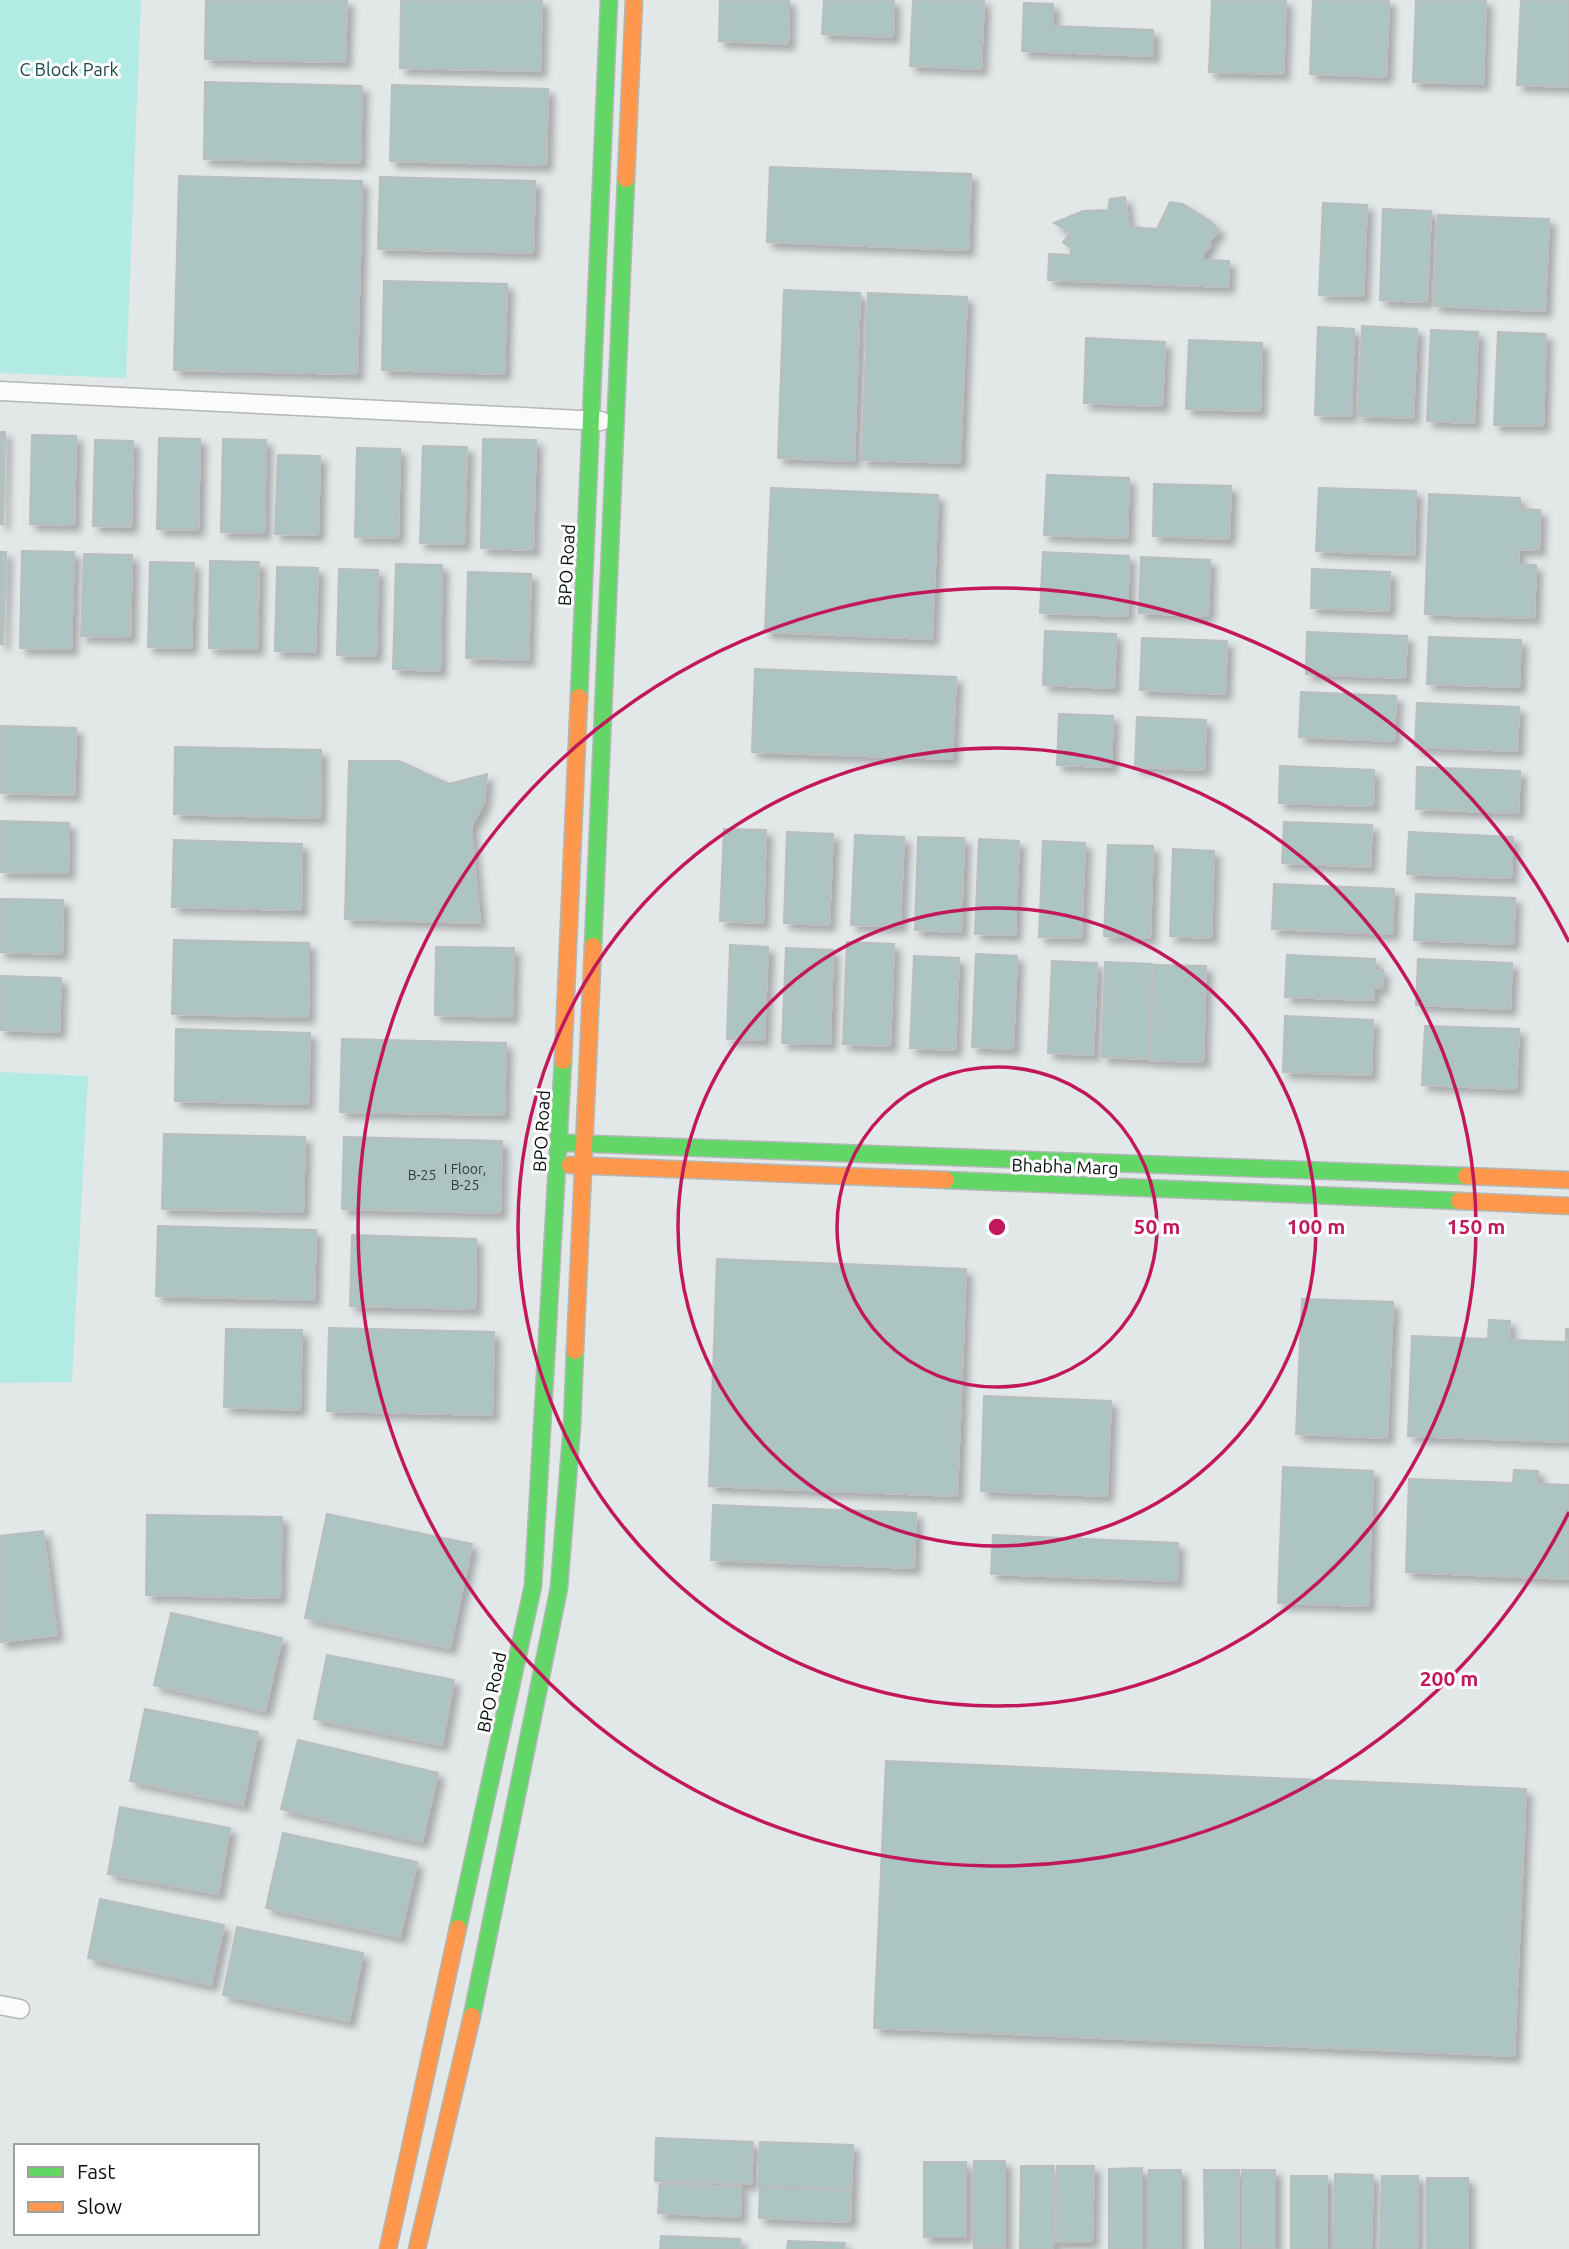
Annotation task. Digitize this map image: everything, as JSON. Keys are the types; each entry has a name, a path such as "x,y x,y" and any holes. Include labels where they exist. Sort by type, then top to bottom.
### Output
{"street":[{"name":"BPO Road","path":"388,2249 533,1586 559,1165 609,0"},
{"path":"417,2249 482,1973 559,1588 572,1426 634,0"},
{"path":"0,391 617,421"},
{"name":"Bhabha Marg","path":"560,1142 1569,1180"},
{"name":"Bhabha Marg","path":"559,1165 1569,1206"},
{"path":"0,2005 20,2009"}],"green space":[{"name":"C Block Park","path":"0,0 141,0 126,378 0,373"},
{"path":"0,1072 88,1076 72,1382 0,1383"}],"building":[{"path":"206,0 347,0 345,62 205,59"},
{"path":"401,0 542,0 540,71 400,68"},
{"path":"720,0 789,0 788,44 719,41"},
{"path":"824,0 894,0 893,37 822,34"},
{"path":"913,0 984,0 981,69 910,66"},
{"path":"1212,0 1286,0 1283,74 1209,72"},
{"path":"1313,0 1389,0 1386,77 1310,74"},
{"path":"1416,0 1486,0 1483,84 1413,82"},
{"path":"1521,0 1569,0 1569,87 1517,85"},
{"path":"1024,3 1053,4 1053,26 1153,30 1153,56 1022,51"},
{"path":"205,82 362,86 360,163 204,159"},
{"path":"392,85 548,89 546,165 390,161"},
{"path":"770,167 971,174 968,250 767,242"},
{"path":"179,176 362,181 357,374 174,370"},
{"path":"380,177 535,181 533,253 378,249"},
{"path":"1125,197 1129,227 1157,229 1170,202 1183,204 1210,221 1219,231 1208,243 1210,246 1204,253 1204,260 1229,261 1228,287 1048,280 1049,254 1071,255 1071,248 1063,242 1071,233 1054,223 1083,211 1108,210 1110,199"},
{"path":"1323,203 1367,205 1363,296 1319,295"},
{"path":"1383,209 1431,211 1427,302 1380,300"},
{"path":"1438,215 1549,219 1545,311 1434,306"},
{"path":"384,281 507,284 504,374 382,370"},
{"path":"784,290 860,293 854,461 778,458"},
{"path":"868,293 967,297 960,463 862,460"},
{"path":"1362,326 1417,329 1413,418 1358,416"},
{"path":"1318,327 1354,329 1351,416 1315,415"},
{"path":"1431,330 1478,332 1474,423 1427,421"},
{"path":"1498,332 1546,334 1543,426 1494,425"},
{"path":"1086,338 1165,342 1162,406 1084,403"},
{"path":"1189,340 1262,343 1260,411 1186,409"},
{"path":"0,432 5,432 3,524 0,524"},
{"path":"32,435 76,436 74,525 30,524"},
{"path":"159,438 200,439 198,530 157,529"},
{"path":"223,439 266,440 264,533 221,532"},
{"path":"483,439 536,440 533,550 481,548"},
{"path":"95,440 133,441 131,527 93,526"},
{"path":"423,446 467,447 464,544 420,543"},
{"path":"357,448 400,449 398,538 355,537"},
{"path":"278,455 320,456 318,535 275,534"},
{"path":"1047,475 1129,478 1127,538 1044,535"},
{"path":"1154,484 1231,486 1229,539 1153,536"},
{"path":"771,488 938,495 932,639 765,632"},
{"path":"1319,488 1416,491 1414,555 1316,551"},
{"path":"1429,494 1520,498 1520,509 1540,510 1539,550 1519,549 1518,564 1536,565 1534,618 1425,614"},
{"path":"22,551 74,552 71,649 20,648"},
{"path":"0,552 6,552 3,644 0,644"},
{"path":"1043,552 1129,556 1127,616 1040,613"},
{"path":"84,554 132,555 130,637 81,636"},
{"path":"1141,557 1210,560 1208,616 1139,613"},
{"path":"210,561 259,562 257,649 209,648"},
{"path":"150,562 194,563 191,648 148,647"},
{"path":"396,564 442,565 440,671 393,669"},
{"path":"277,567 318,568 315,652 275,651"},
{"path":"339,569 378,570 376,656 337,655"},
{"path":"1312,569 1390,572 1389,611 1311,608"},
{"path":"468,572 531,574 528,660 466,658"},
{"path":"1045,631 1116,634 1114,688 1043,685"},
{"path":"1307,632 1407,636 1405,678 1306,674"},
{"path":"1429,637 1521,640 1519,687 1427,684"},
{"path":"1142,638 1227,641 1225,694 1140,690"},
{"path":"755,669 956,677 952,759 752,752"},
{"path":"1301,692 1396,696 1394,741 1299,737"},
{"path":"1417,703 1519,707 1517,751 1415,747"},
{"path":"1059,714 1113,716 1111,767 1057,765"},
{"path":"1137,717 1206,720 1204,770 1135,767"},
{"path":"0,726 76,728 74,795 0,793"},
{"path":"175,747 321,750 320,818 174,814"},
{"path":"349,761 399,761 449,784 487,774 484,803 471,827 480,923 345,919"},
{"path":"1280,766 1374,770 1373,806 1279,803"},
{"path":"1417,767 1520,771 1518,813 1416,809"},
{"path":"0,821 69,823 68,873 0,872"},
{"path":"1284,822 1372,825 1370,867 1282,863"},
{"path":"724,829 766,830 763,923 720,921"},
{"path":"787,832 833,834 829,925 784,923"},
{"path":"1409,832 1513,837 1511,878 1407,874"},
{"path":"855,835 904,837 900,926 851,925"},
{"path":"918,837 964,838 961,932 915,930"},
{"path":"979,839 1019,841 1015,935 975,934"},
{"path":"174,840 302,844 301,910 172,907"},
{"path":"1043,841 1085,843 1081,938 1039,937"},
{"path":"1108,845 1153,846 1150,938 1104,936"},
{"path":"1173,849 1214,851 1211,938 1170,936"},
{"path":"1274,884 1394,889 1392,934 1272,929"},
{"path":"1416,894 1515,898 1513,944 1414,940"},
{"path":"0,899 63,900 62,954 0,952"},
{"path":"174,940 309,943 308,1017 172,1014"},
{"path":"847,942 894,944 890,1046 843,1044"},
{"path":"730,945 768,947 764,1040 727,1039"},
{"path":"436,947 514,948 512,1017 435,1015"},
{"path":"786,948 833,950 830,1044 782,1043"},
{"path":"976,954 1017,956 1013,1049 972,1047"},
{"path":"1287,955 1375,959 1375,970 1383,970 1382,988 1374,987 1374,1000 1285,997"},
{"path":"914,956 959,958 955,1050 910,1048"},
{"path":"1418,959 1512,963 1510,1009 1416,1005"},
{"path":"1052,961 1097,963 1093,1055 1048,1053"},
{"path":"1105,962 1152,964 1148,1059 1102,1057"},
{"path":"1154,965 1206,966 1203,1062 1150,1060"},
{"path":"0,976 61,978 59,1032 0,1030"},
{"path":"1285,1016 1373,1020 1371,1075 1283,1072"},
{"path":"1425,1026 1519,1029 1516,1089 1422,1085"},
{"path":"176,1029 310,1033 308,1104 175,1101"},
{"path":"342,1039 506,1043 504,1115 340,1112"},
{"path":"164,1134 305,1137 303,1212 162,1209"},
{"path":"344,1137 502,1141 500,1213 342,1209"},
{"path":"158,1226 316,1230 314,1300 156,1296"},
{"path":"352,1235 476,1239 475,1309 350,1306"},
{"path":"717,1259 966,1269 957,1496 709,1486"},
{"path":"1302,1299 1393,1302 1387,1438 1296,1434"},
{"path":"1489,1320 1510,1321 1509,1340 1566,1342 1566,1329 1569,1329 1569,1442 1408,1436 1412,1336 1488,1339"},
{"path":"329,1328 494,1332 492,1415 327,1411"},
{"path":"226,1329 302,1330 300,1410 224,1407"},
{"path":"984,1396 1111,1401 1107,1496 981,1491"},
{"path":"1283,1467 1373,1471 1368,1606 1278,1603"},
{"path":"1514,1470 1538,1471 1538,1484 1569,1485 1569,1579 1406,1572 1409,1479 1513,1483"},
{"path":"713,1505 916,1513 914,1568 711,1560"},
{"path":"327,1514 472,1544 450,1648 305,1618"},
{"path":"147,1515 282,1517 280,1598 146,1595"},
{"path":"43,1531 57,1635 0,1642 0,1536"},
{"path":"993,1535 1178,1543 1177,1581 991,1574"},
{"path":"171,1613 282,1638 265,1711 154,1685"},
{"path":"327,1655 454,1680 442,1745 314,1719"},
{"path":"145,1709 258,1732 243,1805 130,1781"},
{"path":"298,1740 438,1773 422,1842 281,1809"},
{"path":"886,1761 1526,1789 1514,2056 874,2028"},
{"path":"120,1807 230,1828 218,1894 108,1874"},
{"path":"283,1833 417,1862 400,1937 266,1908"},
{"path":"100,1899 224,1925 211,1985 88,1958"},
{"path":"237,1927 363,1953 349,2021 223,1995"},
{"path":"656,2138 753,2142 751,2184 655,2181"},
{"path":"760,2142 853,2145 851,2189 758,2186"},
{"path":"974,2161 1005,2161 1005,2248 974,2248"},
{"path":"924,2162 966,2162 966,2237 924,2237"},
{"path":"1021,2166 1054,2166 1053,2249 1020,2249"},
{"path":"1057,2166 1094,2166 1092,2242 1056,2242"},
{"path":"1142,2168 1142,2249 1109,2249 1109,2169"},
{"path":"1149,2170 1181,2170 1181,2249 1149,2249"},
{"path":"1204,2170 1239,2170 1239,2249 1205,2249"},
{"path":"1242,2170 1275,2170 1275,2248 1242,2248"},
{"path":"1335,2174 1373,2175 1371,2249 1334,2249"},
{"path":"1291,2176 1327,2176 1327,2249 1291,2249"},
{"path":"1382,2176 1418,2176 1417,2249 1380,2249"},
{"path":"1427,2178 1468,2178 1468,2249 1427,2249"},
{"path":"660,2184 741,2187 740,2217 658,2213"},
{"path":"760,2187 851,2191 850,2222 759,2218"},
{"path":"661,2236 740,2239 739,2249 660,2249"},
{"path":"788,2241 845,2243 844,2249 787,2249"}],"traffic: fast":[{"path":"579,697 609,0"},
{"path":"593,946 626,179"},
{"path":"458,1928 533,1586 563,1061"},
{"path":"568,1143 1466,1176"},
{"path":"946,1180 1459,1201"},
{"path":"472,2016 559,1588 575,1351"}],"traffic: slow":[{"path":"626,179 634,0"},
{"path":"563,1061 579,697"},
{"path":"575,1351 593,946"},
{"path":"570,1165 946,1180"},
{"path":"1466,1176 1569,1180"},
{"path":"1459,1201 1569,1206"},
{"path":"388,2249 458,1928"},
{"path":"417,2249 472,2016"}]}
